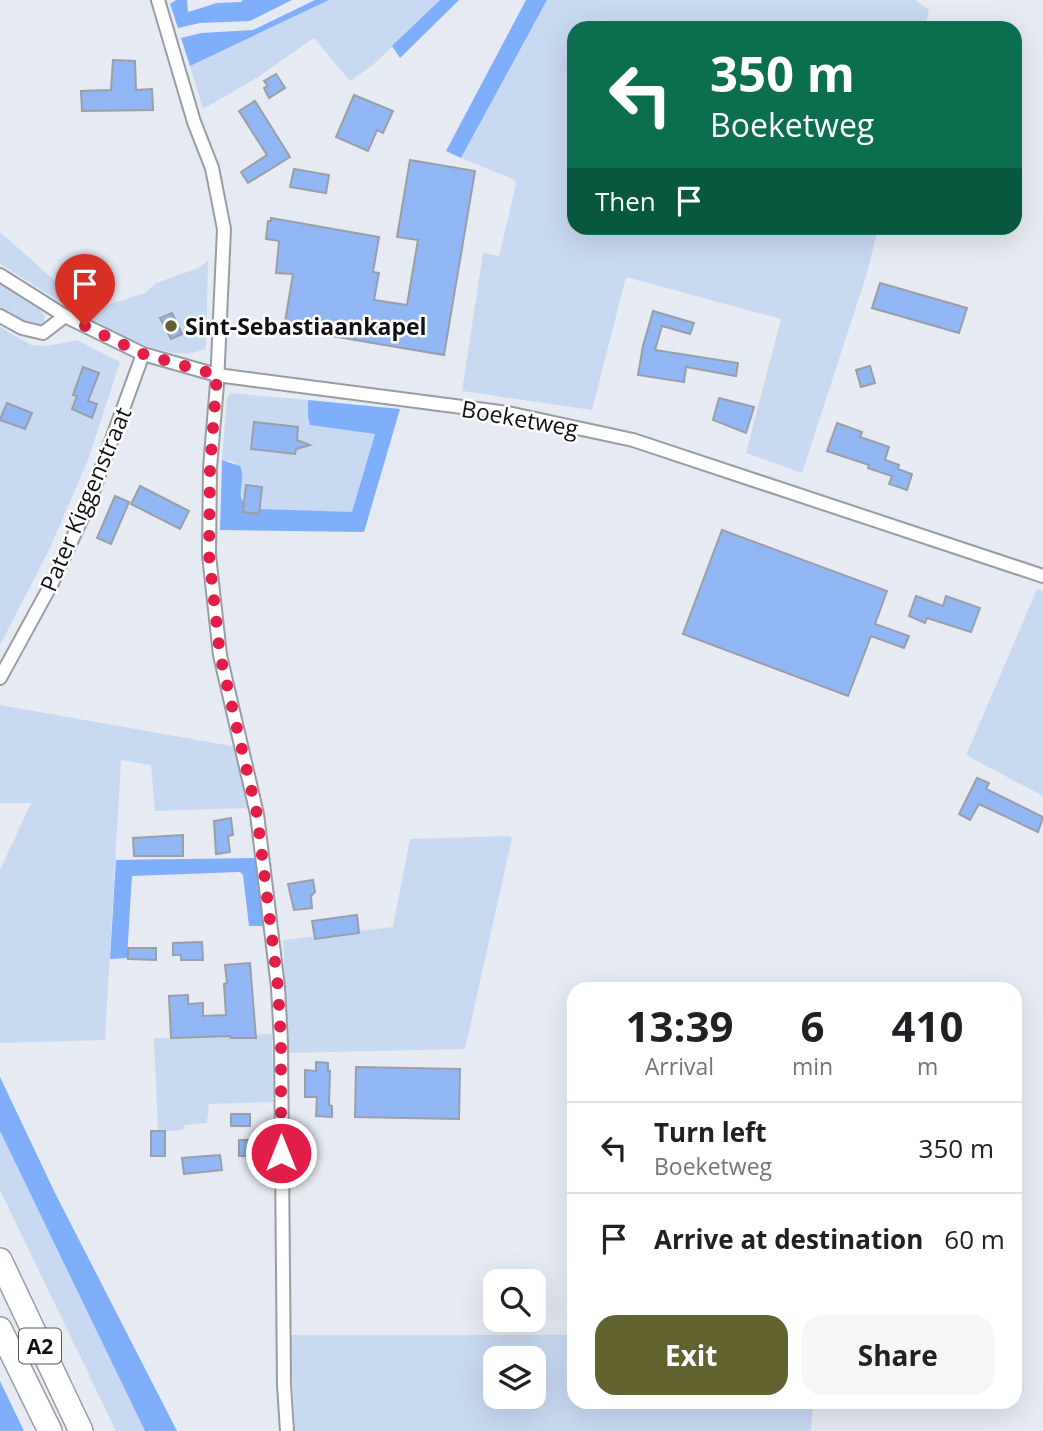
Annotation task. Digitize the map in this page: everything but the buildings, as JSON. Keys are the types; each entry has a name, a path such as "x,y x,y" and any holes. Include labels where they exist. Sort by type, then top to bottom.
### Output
{"highway":[{"name":"A2","path":"0,1260 81,1431"},
{"name":"A2","path":"0,1329 50,1431"}],"street":[{"path":"158,0 194,122 212,168 224,229 210,481 209,555 220,655 257,814 278,987 287,1431"},
{"name":"Boeketweg","path":"0,275 65,316 143,354 217,375 508,413 633,440 1043,576"},
{"path":"0,316 22,328 43,333 65,316"},
{"name":"Pater Kiggenstraat","path":"0,678 52,583 88,505 143,354"}],"shaded area":[{"path":"176,0 187,0 188,12 217,3 243,0 292,0 250,21 200,23 178,28 170,4"},
{"path":"315,0 329,0 190,66 181,38 201,33 253,30"},
{"path":"329,0 440,0 374,64 350,81 314,38 258,77 203,109 190,66"},
{"path":"440,0 459,0 400,58 392,46"},
{"path":"526,0 547,0 461,158 446,151"},
{"path":"547,0 915,0 929,10 927,21 567,21 567,235 876,235 867,273 802,473 746,453 781,319 626,277 592,410 462,391 483,253 499,256 516,184 515,180 461,158"},
{"path":"0,232 89,311 145,293 156,283 198,268 208,261 206,349 185,353 164,351 101,325 0,264"},
{"path":"0,284 39,308 45,317 43,325 31,329 0,311"},
{"path":"0,327 31,345 48,346 77,340 120,362 88,460 49,550 0,645"},
{"path":"230,393 308,400 311,425 375,434 352,513 260,509 245,503 240,494 242,476 235,462 222,460 227,398"},
{"path":"308,400 400,409 364,532 220,530 222,460 240,466 241,497 260,509 352,512 375,434 310,425"},
{"path":"1037,589 1043,591 1043,796 966,755"},
{"path":"0,705 237,747 251,808 155,811 151,765 121,760 105,1040 0,1043 0,870 31,803 0,803"},
{"path":"512,838 465,1049 288,1053 283,940 393,927 410,839"},
{"path":"257,858 266,926 249,926 243,875 240,872 132,876 127,958 110,959 116,860"},
{"path":"272,1034 273,1102 209,1104 207,1123 185,1125 183,1130 158,1132 154,1038"},
{"path":"0,1077 55,1193 177,1431 145,1431 0,1131"},
{"path":"0,1131 145,1431 116,1431 0,1190"},
{"path":"290,1335 567,1335 567,1409 813,1409 811,1431 295,1431"},
{"path":"0,1381 24,1431 0,1431"}],"place":[{"name":"Sint-Sebastiaankapel","path":"171,326"}],"route":[{"path":"85,326 143,354 217,375 210,468 209,555 220,655 257,814 278,987 281,1153"}]}
